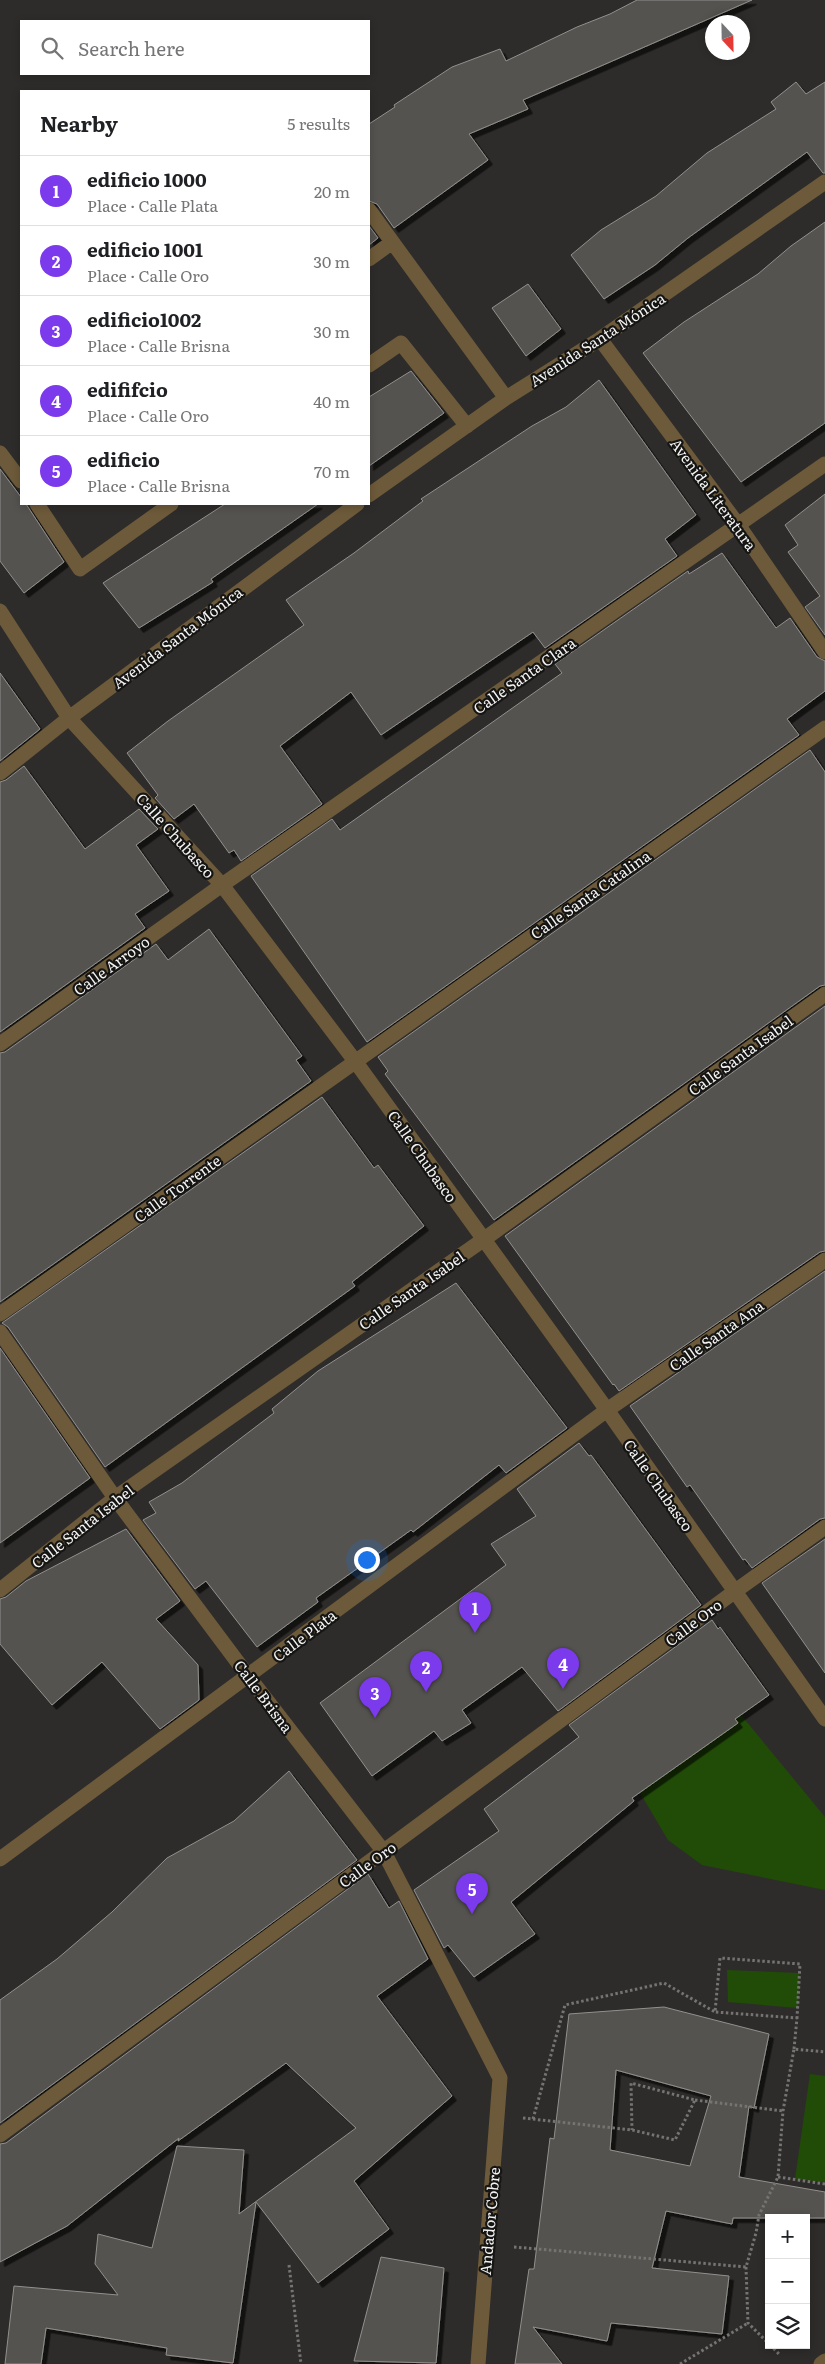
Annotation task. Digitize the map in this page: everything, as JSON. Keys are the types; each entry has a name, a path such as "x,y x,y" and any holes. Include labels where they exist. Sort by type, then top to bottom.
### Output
{"street":[{"name":"Avenida Santa Mónica","path":"370,494 506,398 600,339 825,182"},
{"path":"370,212 391,243 506,398"},
{"path":"370,258 391,243"},
{"name":"Avenida Literatura","path":"600,339 739,526 825,652"},
{"path":"370,364 401,343 467,426"},
{"path":"0,453 20,480"},
{"name":"Calle Santa Clara","path":"222,885 739,526 825,464"},
{"path":"38,505 80,569 170,505"},
{"name":"Avenida Santa Mónica","path":"0,773 69,718 356,505"},
{"name":"Calle Chubasco","path":"0,611 69,718 222,885 355,1061 482,1240 607,1410 825,1719"},
{"name":"Calle Santa Catalina","path":"355,1061 825,728"},
{"name":"Calle Arroyo","path":"0,1044 222,885"},
{"name":"Calle Santa Isabel","path":"0,1590 115,1498 482,1240 825,994"},
{"name":"Calle Torrente","path":"0,1314 355,1061"},
{"name":"Calle Santa Ana","path":"607,1410 825,1260"},
{"name":"Calle Brisna","path":"0,1332 115,1498 248,1676 384,1852 500,2078"},
{"name":"Calle Plata","path":"0,1858 607,1410"},
{"name":"Calle Oro","path":"0,2135 734,1592 825,1527"},
{"name":"Andador Cobre","path":"478,2364 500,2078"},
{"path":"821,2364 825,2361"}],"path":[{"path":"715,2012 720,1958 800,1964 794,2049 783,2111 778,2177 758,2215 756,2233 746,2267 748,2323 765,2341"},
{"path":"533,2120 565,2005 664,1983 715,2012 797,2018"},
{"path":"794,2049 825,2052"},
{"path":"632,2130 631,2083 695,2100 783,2111"},
{"path":"497,2116 632,2130 674,2140 695,2100"},
{"path":"778,2177 825,2184"},
{"path":"487,2244 746,2267"},
{"path":"289,2265 301,2364"},
{"path":"680,2364 748,2323"},
{"path":"773,2349 780,2356"}],"green space":[{"path":"723,1693 825,1817 825,1890 702,1865 668,1840 623,1764"},
{"path":"727,1970 799,1973 798,2008 728,2002"},
{"path":"810,2074 825,2076 825,2182 795,2179"}],"building":[{"path":"637,0 752,0 718,15 705,15 705,21 523,100 528,109 469,134 488,160 394,228 377,204 370,201 370,123 395,107 394,105 452,67 500,49 506,61 577,27 610,14"},
{"path":"796,82 806,94 825,82 825,173 823,173 807,152 688,238 655,265 604,299 571,255 601,230 656,196 707,153 776,109 771,102"},
{"path":"825,222 825,423 741,482 643,353 684,322 758,274 791,246"},
{"path":"370,227 378,238 370,244"},
{"path":"528,284 561,329 526,356 492,308"},
{"path":"411,371 444,413 370,465 370,396"},
{"path":"599,380 696,515 665,539 677,556 545,648 533,632 381,735 351,692 280,746 322,804 241,861 234,850 229,853 194,804 174,819 155,798 158,795 127,753 168,721 304,625 286,600 354,553 423,501 421,499 532,426 566,407"},
{"path":"0,469 20,496 20,505 27,505 64,562 24,593 0,561"},
{"path":"825,494 825,635 805,607 820,596 788,552 798,545 785,525"},
{"path":"223,505 317,505 211,579 213,582 139,628 103,583"},
{"path":"722,553 776,628 790,618 817,657 825,661 825,691 787,719 799,735 367,1042 251,876 332,819 340,830 562,673 555,664 688,571 689,574"},
{"path":"0,673 40,729 0,761"},
{"path":"810,750 825,772 825,985 820,986 494,1220 385,1074 388,1071 378,1057"},
{"path":"24,766 85,849 139,809 158,829 136,845 169,891 135,914 145,928 0,1032 0,782 6,780"},
{"path":"209,929 302,1056 296,1060 311,1081 0,1302 0,1053 5,1052 156,944 168,960"},
{"path":"825,1006 825,1251 820,1252 619,1391 505,1236"},
{"path":"322,1097 374,1168 378,1165 424,1226 352,1282 355,1286 105,1467 8,1327 2,1323"},
{"path":"825,1271 825,1518 820,1519 752,1568 745,1559 743,1560 690,1485 687,1487 630,1406"},
{"path":"456,1283 567,1428 506,1473 499,1465 413,1532 411,1530 316,1598 318,1602 257,1647 206,1581 195,1589 143,1520 156,1513 149,1502 182,1483 274,1413 272,1409 318,1371"},
{"path":"0,1348 90,1478 0,1543"},
{"path":"579,1443 589,1456 591,1455 701,1605 558,1711 522,1667 462,1710 471,1723 442,1741 434,1731 372,1776 320,1703 506,1565 491,1544 536,1516 517,1489"},
{"path":"126,1529 180,1601 156,1619 198,1665 199,1700 160,1729 102,1662 52,1705 0,1644 0,1599 6,1597 26,1581"},
{"path":"825,1539 825,1673 762,1583"},
{"path":"712,1620 718,1629 720,1627 769,1695 735,1719 738,1723 632,1798 634,1801 511,1902 535,1934 474,1977 448,1945 444,1948 414,1890 499,1831 484,1809 579,1737 569,1725"},
{"path":"289,1771 357,1860 0,2123 0,2000 57,1959 112,1912 167,1858 234,1821"},
{"path":"368,1874 389,1908 399,1901 428,1959 377,1996 452,2096 354,2181 389,2229 318,2283 256,2202 233,2363 166,2355 167,2348 46,2328 41,2364 5,2364 14,2286 118,2295 95,2264 98,2234 152,2248 177,2146 244,2150 239,2214 356,2128 286,2063 178,2141 179,2138 67,2226 0,2262 0,2144 6,2143"},
{"path":"664,2007 769,2034 754,2108 749,2106 739,2177 825,2192 825,2218 810,2218 810,2214 765,2214 765,2218 733,2218 732,2224 666,2211 652,2268 729,2276 722,2334 611,2323 607,2341 533,2327 562,2364 515,2364 529,2269 534,2269 550,2138 554,2139 569,2014","holes":["616,2070 711,2096 690,2166 610,2150"]},
{"path":"381,2257 444,2268 436,2363 354,2361"}],"place":[{"name":"edificio 1000","path":"475,1633"},
{"name":"edififcio","path":"563,1689"},
{"name":"edificio 1001","path":"426,1692"},
{"name":"edificio1002","path":"375,1718"},
{"name":"edificio","path":"472,1914"}]}
